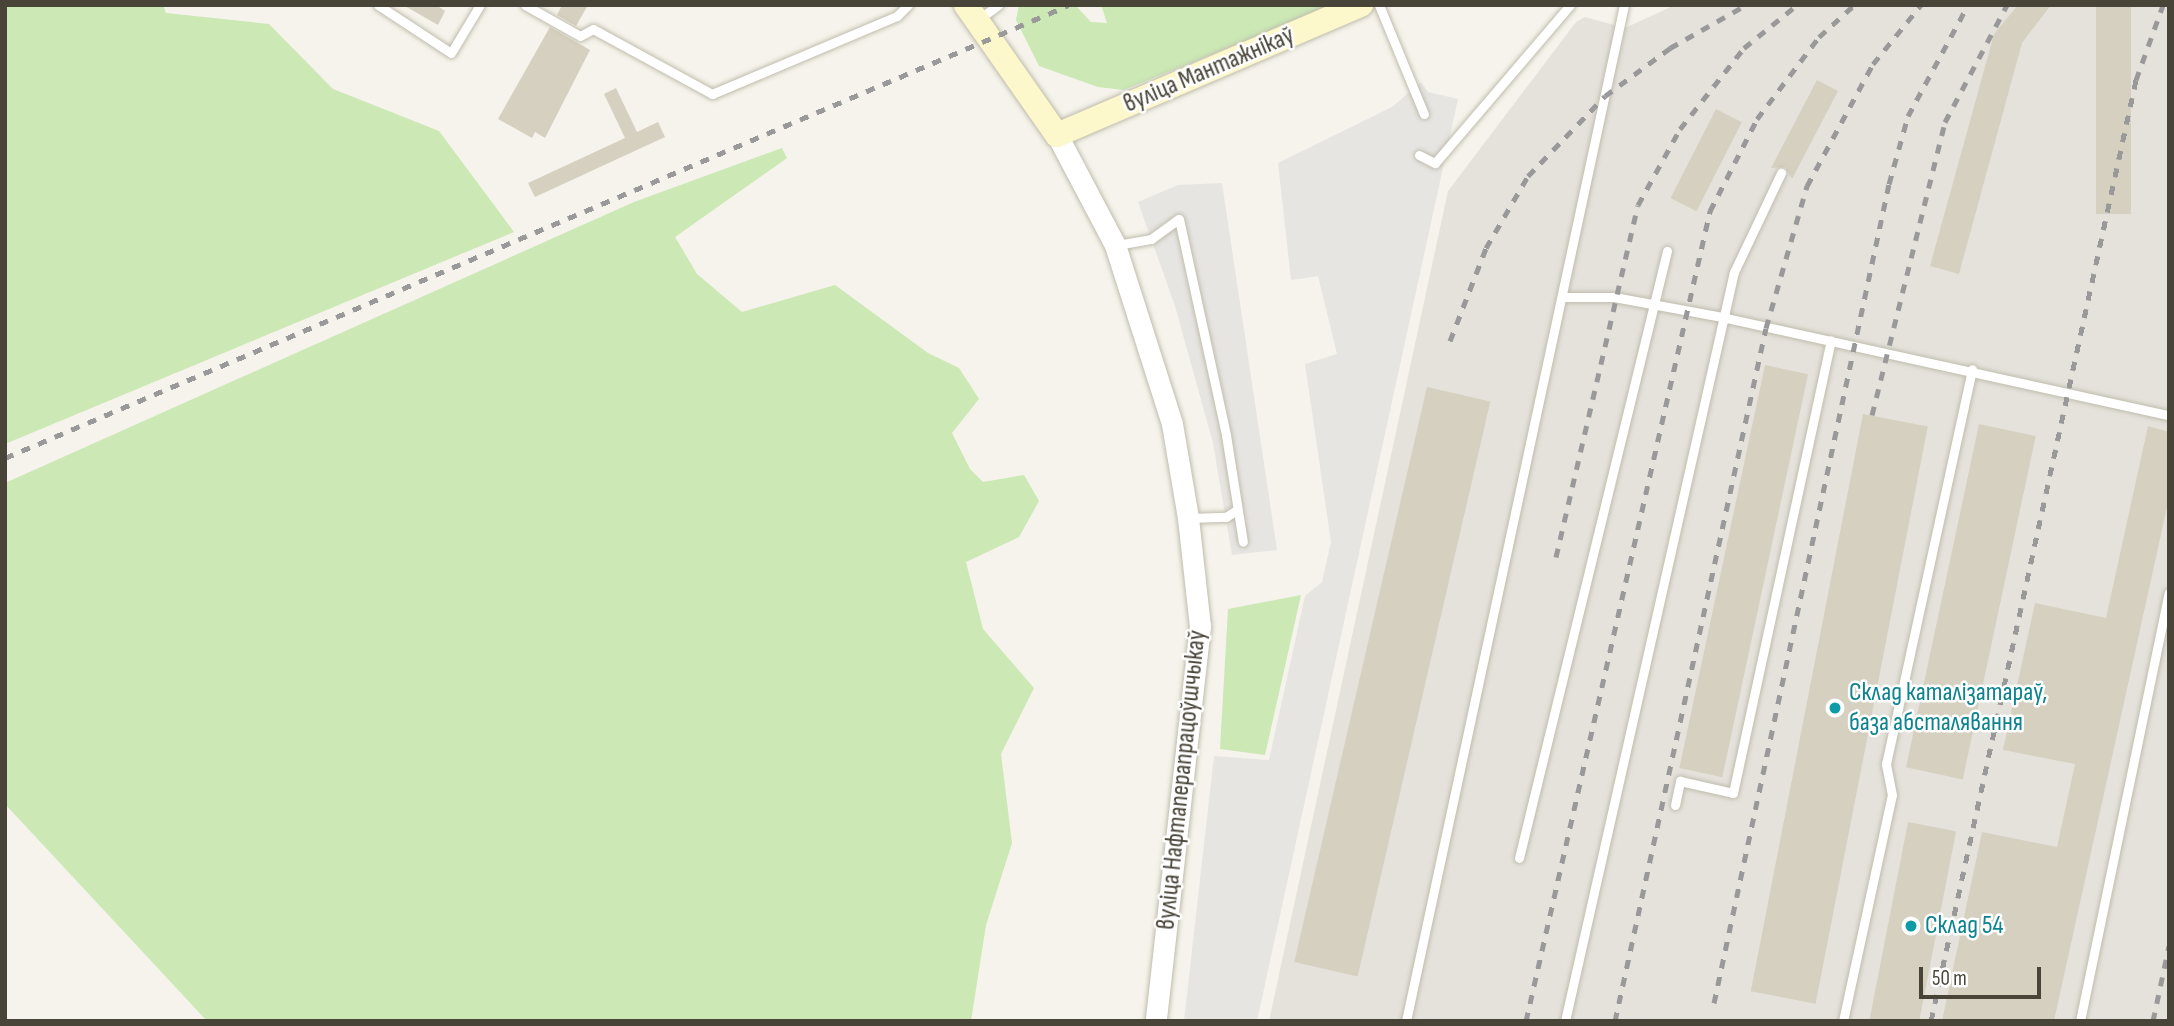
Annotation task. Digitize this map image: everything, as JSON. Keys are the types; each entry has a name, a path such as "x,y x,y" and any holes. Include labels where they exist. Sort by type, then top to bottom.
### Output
{"main road":[{"name":"вуліца Мантажнікаў","path":"1056,135 1361,5"},
{"name":"вуліца Нафтаперапрацоўшчыкаў","path":"972,13 1056,135"}],"street":[{"name":"вуліца Нафтаперапрацоўшчыкаў","path":"1056,135 1115,245 1172,424 1188,518 1200,626 1156,1021"}],"lane":[{"path":"378,5 451,53 480,5"},
{"path":"525,5 580,36 593,29 712,94 897,16 908,5"},
{"path":"972,13 998,5"},
{"path":"1379,5 1424,114"},
{"path":"1419,155 1435,163 1570,5"},
{"path":"1406,1021 1624,5"},
{"path":"1565,1021 1722,317 1734,272 1781,173"},
{"path":"1115,245 1151,239 1179,219 1238,509 1242,542"},
{"path":"1519,858 1651,304 1667,251"},
{"path":"1562,297 1614,297 1722,317 1972,369 2169,415"},
{"path":"1675,805 1680,781 1733,793 1831,341"},
{"path":"1843,1021 1892,795 1886,764 1972,369"},
{"path":"1188,518 1226,517 1238,509"},
{"path":"2080,1021 2169,593"}],"shaded area":[{"path":"1675,5 2169,5 2169,1021 1269,1021 1448,191 1576,22 1585,17 1625,28"},
{"path":"1421,82 1428,92 1458,99 1257,1021 1184,1021 1214,756 1269,760 1305,596 1322,582 1331,542 1305,364 1337,354 1318,276 1291,280 1278,163 1392,107"},
{"path":"1222,183 1277,550 1232,555 1213,443 1175,306 1138,202 1178,185"}],"green space":[{"path":"5,5 163,5 166,13 269,24 333,89 439,131 514,232 5,444"},
{"path":"1019,5 1075,5 1091,22 1107,23 1101,5 1334,5 1124,90 1098,87 1039,66 1016,20"},
{"path":"782,148 787,158 675,237 697,274 742,312 835,285 928,353 959,368 979,399 952,433 970,469 983,482 1024,475 1039,501 1019,537 966,562 983,629 1034,688 1001,754 1012,843 986,925 971,1021 207,1021 5,804 5,483 634,202"},
{"path":"1301,595 1265,755 1220,749 1228,609"}],"building":[{"path":"403,5 436,5 445,11 438,25"},
{"path":"562,5 588,5 576,26 557,15"},
{"path":"2018,5 2051,5 2022,43 1959,274 1930,266 1994,34"},
{"path":"2096,5 2131,5 2131,214 2096,214"},
{"path":"550,27 590,50 545,138 535,132 532,138 498,119"},
{"path":"1817,80 1838,91 1792,179 1785,167 1771,168"},
{"path":"616,88 637,132 658,122 665,137 535,197 528,183 625,138 604,94"},
{"path":"1716,109 1742,122 1696,211 1671,198"},
{"path":"1765,365 1808,374 1722,777 1679,768"},
{"path":"1427,387 1490,402 1358,977 1294,962"},
{"name":"Склад каталізатараў, база абсталявання","path":"1863,414 1928,427 1816,1004 1751,991"},
{"path":"1979,424 2036,436 1963,779 1906,767"},
{"path":"2148,426 2169,432 2169,498 2054,1021 1942,1021 1982,832 2057,847 2075,764 2003,750 2035,603 2106,618"},
{"name":"Склад 54","path":"1908,822 1956,831 1919,1021 1869,1021"}],"railway":[{"path":"5,458 1069,5"},
{"path":"1450,341 1486,248 1528,176 1605,96 1670,48 1746,5"},
{"path":"1556,557 1638,205 1680,129 1744,48 1797,5"},
{"path":"1526,1021 1710,211 1757,119 1819,37 1854,5"},
{"path":"1615,1021 1766,328 1807,186 1873,64 1921,5"},
{"path":"1714,1003 1889,184 1908,116 1968,5"},
{"path":"1872,415 1945,122 2007,5"},
{"path":"1931,1021 2136,80 2163,5"},
{"path":"2153,1021 2169,946"}],"place":[{"name":"Склад каталізатараў, база абсталявання","path":"1835,708"},
{"name":"Склад 54","path":"1911,926"}]}
